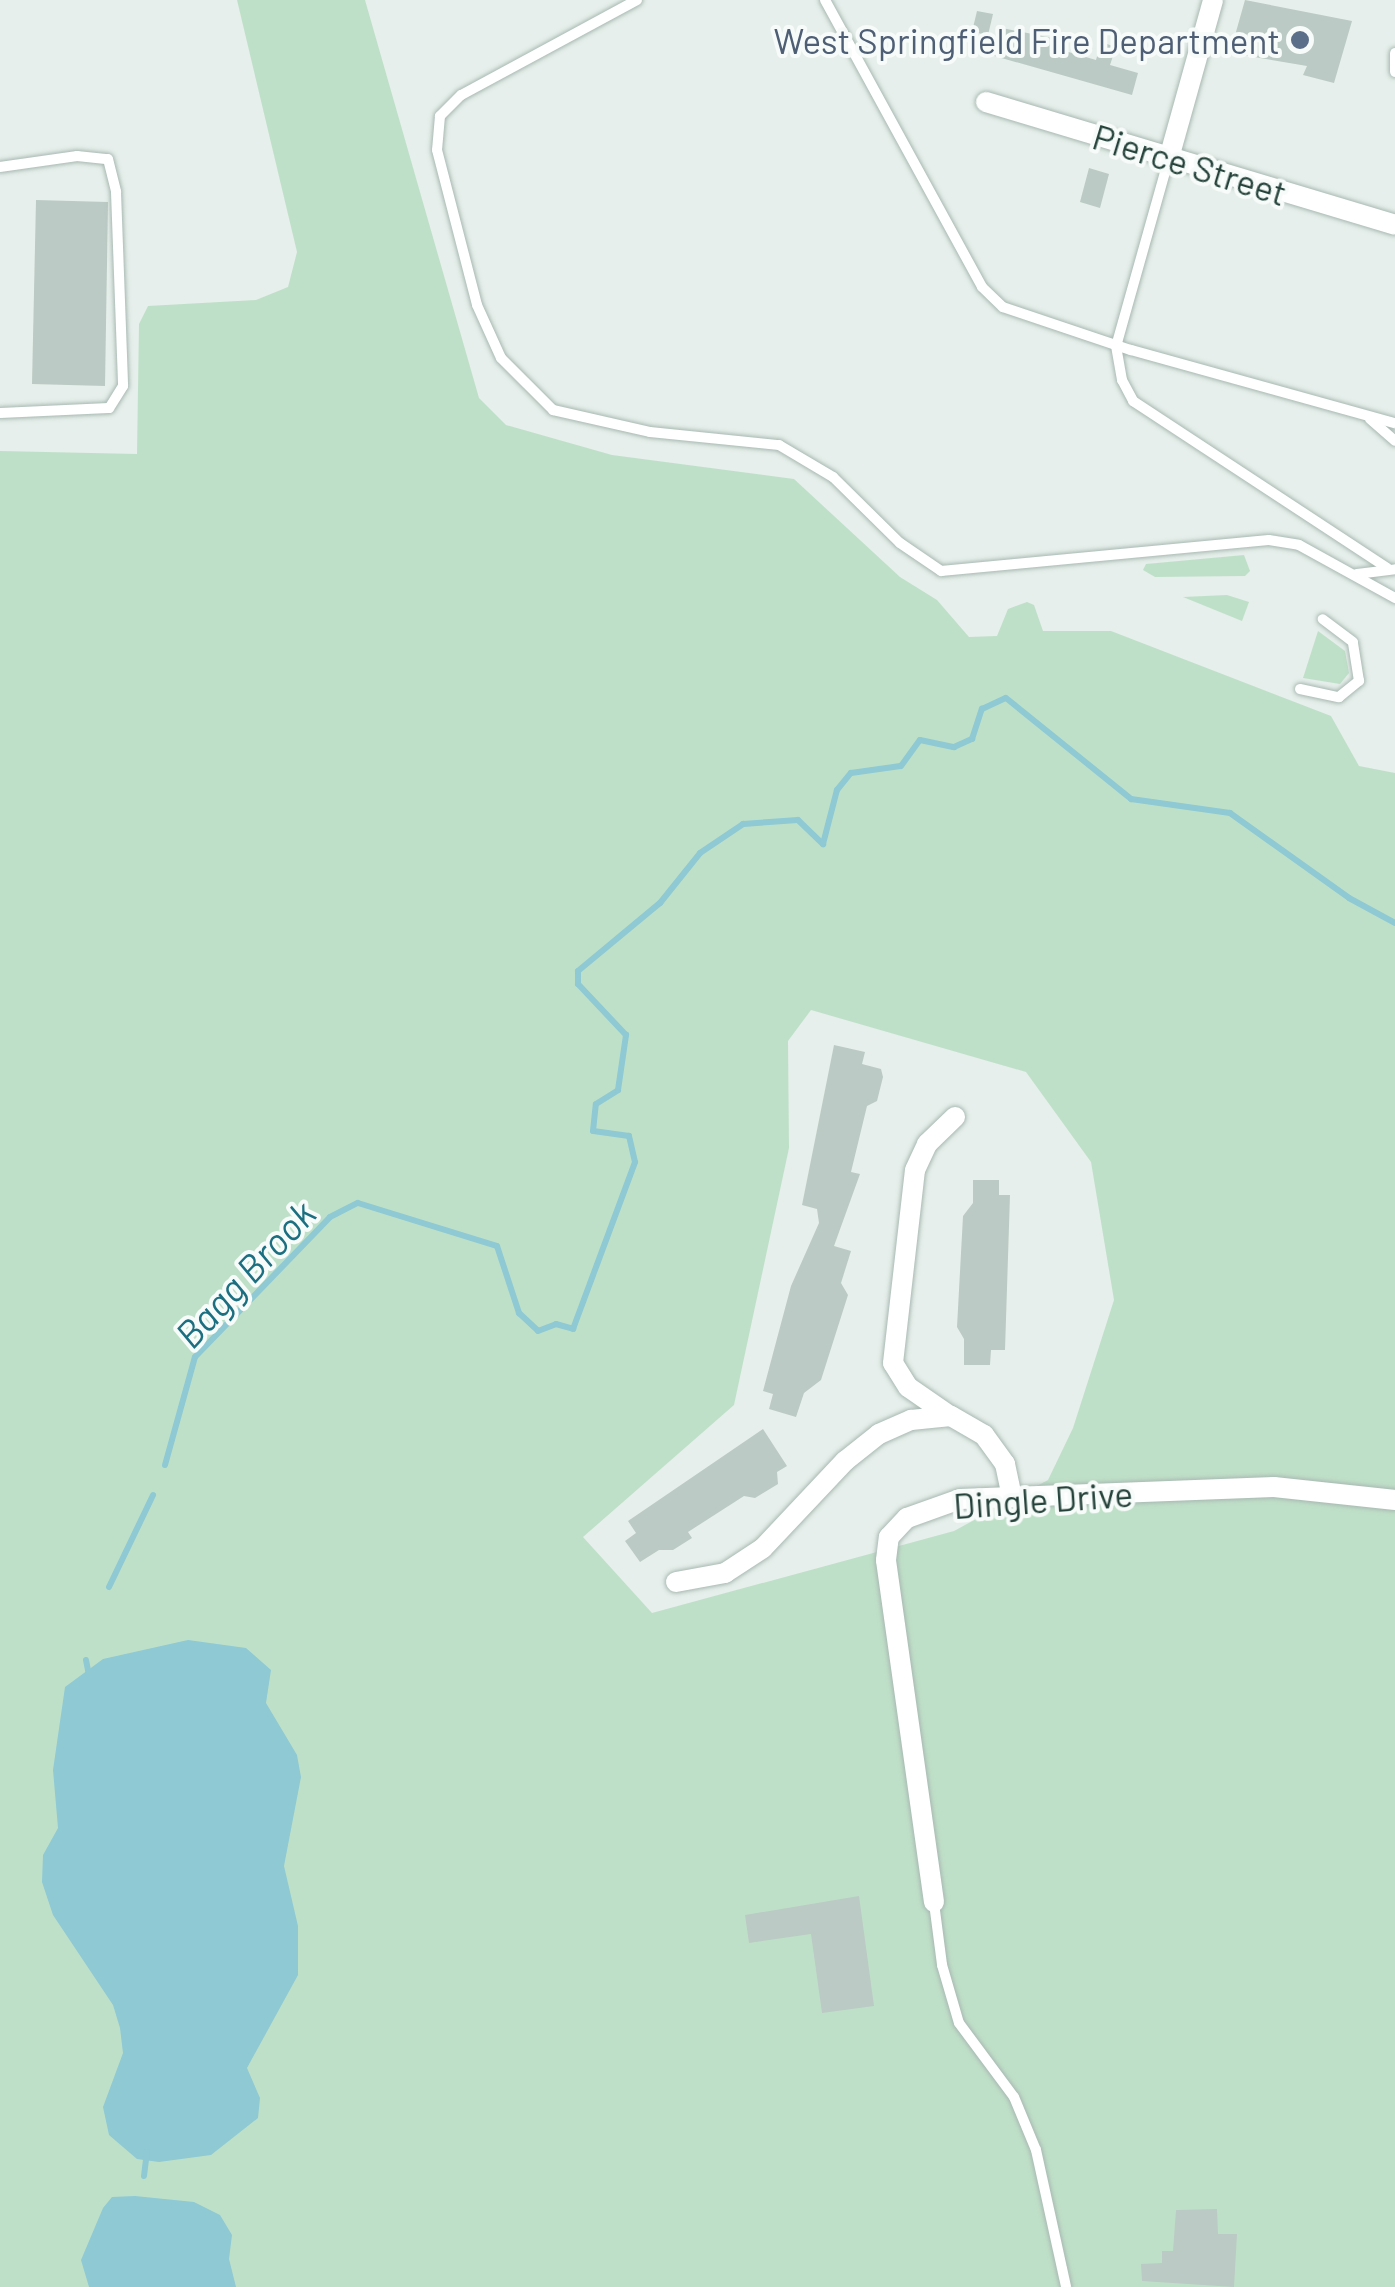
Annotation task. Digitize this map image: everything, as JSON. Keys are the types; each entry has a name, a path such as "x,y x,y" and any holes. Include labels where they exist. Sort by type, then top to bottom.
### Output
{"street":[{"path":"1169,158 1212,0"},
{"name":"Pierce Street","path":"986,102 1395,225"},
{"path":"955,1117 926,1144 915,1170 893,1363 908,1387 984,1435 1004,1464 1012,1497"},
{"path":"676,1582 725,1573 763,1548 879,1434 911,1420 950,1416"},
{"name":"Dingle Drive","path":"934,1902 886,1560 888,1537 930,1507 1012,1497 1274,1487 1395,1500"}],"lane":[{"path":"637,0 462,95 440,116 437,150 477,305 502,358 553,410 650,432 779,445 833,478 900,543 941,571 1269,540 1299,545 1395,598"},
{"path":"825,0 990,297 1025,319 1395,423"},
{"path":"1392,72 1395,54"},
{"path":"0,168 77,156 108,159 116,192 123,386 108,408 0,413"},
{"path":"1169,158 1116,346 1133,401 1391,568"},
{"path":"1365,415 1395,441"},
{"path":"1356,574 1391,568"},
{"path":"1300,689 1339,697 1359,681 1353,642 1323,619"},
{"path":"934,1902 942,1966 959,2023 1014,2097 1030,2131 1066,2287"}],"green space":[{"path":"237,0 365,0 479,398 506,425 612,455 794,479 900,577 937,600 969,637 997,636 1008,609 1027,602 1034,605 1043,631 1111,631 1331,716 1359,766 1395,773 1395,2287 0,2287 0,451 137,454 139,324 148,306 256,300 288,287 297,252","holes":["811,1010 1026,1072 1091,1162 1114,1300 1073,1428 1048,1480 954,1531 652,1613 583,1537 734,1405 789,1148 788,1041"]},
{"path":"1244,555 1250,571 1245,576 1155,577 1143,570 1146,564"},
{"path":"1227,595 1249,602 1242,621 1183,597"},
{"path":"1318,631 1345,651 1349,673 1340,684 1303,678"}],"water":[{"path":"188,1640 246,1648 271,1670 266,1703 297,1755 301,1777 284,1866 298,1926 298,1975 247,2068 260,2098 258,2118 211,2155 159,2162 137,2159 109,2135 103,2107 123,2053 120,2028 113,2005 53,1915 42,1882 43,1855 58,1828 53,1770 65,1687 103,1659"},
{"path":"112,2197 194,2202 220,2215 232,2235 229,2259 236,2287 89,2287 81,2260 103,2208"}],"building":[{"path":"1245,0 1352,21 1334,83 1303,75 1307,66 1230,53"},
{"path":"977,11 993,14 988,35 972,32"},
{"path":"997,27 1068,41 1065,51 1096,60 1101,42 1116,47 1110,65 1138,73 1132,95 991,55"},
{"path":"1089,168 1109,174 1100,208 1080,202"},
{"path":"36,200 108,202 105,386 32,384"},
{"path":"834,1045 865,1052 862,1064 881,1069 883,1077 877,1101 867,1106 851,1172 860,1174 834,1246 851,1251 841,1283 848,1295 821,1380 804,1393 796,1417 769,1409 773,1394 763,1391 791,1286 819,1223 817,1209 802,1205"},
{"path":"973,1180 999,1180 999,1195 1010,1195 1005,1350 991,1350 990,1365 964,1365 964,1339 957,1327 963,1216 973,1203"},
{"path":"763,1429 787,1466 777,1472 778,1484 755,1498 744,1496 688,1532 692,1538 640,1562 625,1541 636,1533 628,1521"},
{"path":"859,1896 874,2006 822,2013 811,1934 749,1943 745,1915"},
{"path":"1217,2209 1218,2234 1237,2234 1234,2287 1142,2281 1141,2264 1162,2263 1162,2251 1173,2251 1176,2210"}],"waterway":[{"name":"Bagg Brook","path":"165,1465 195,1357 330,1217 358,1203 497,1246 519,1313 538,1331 556,1324 573,1329 635,1162 629,1136 593,1131 596,1104 618,1090 626,1035 578,984 578,971 660,903 700,853 743,824 798,820 823,844 837,790 851,773 901,766 920,740 954,747 972,739 982,709 1006,698 1131,799 1230,813 1349,898 1395,923"},
{"name":"Bagg Brook","path":"109,1587 153,1495"},
{"name":"Bagg Brook","path":"86,1660 89,1675"},
{"name":"Bagg Brook","path":"144,2176 147,2152"}],"place":[{"name":"West Springfield Fire Department","path":"1300,40"}]}
